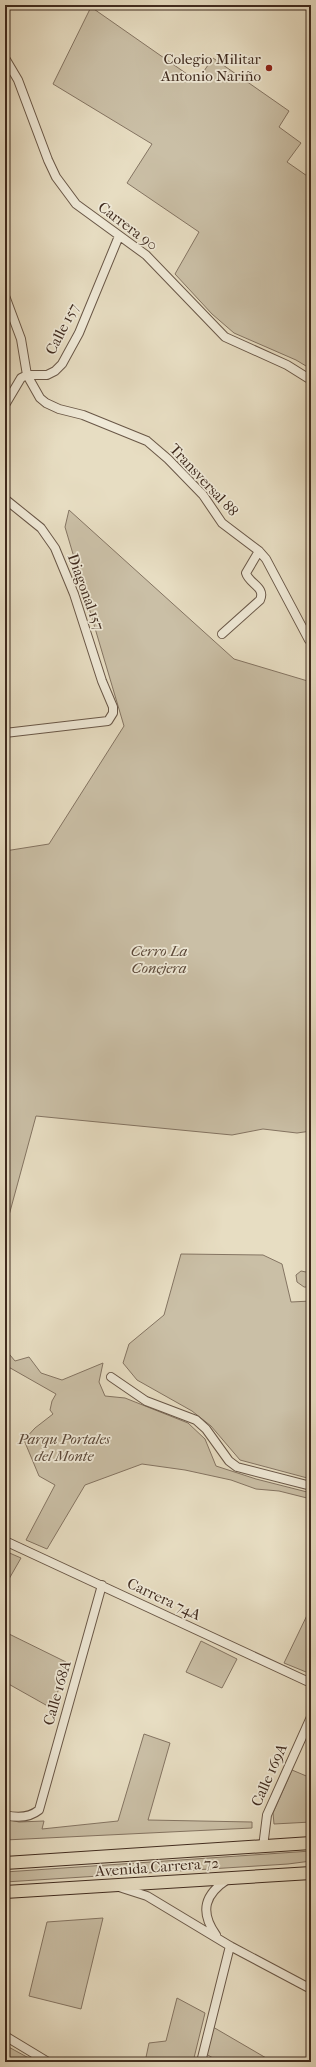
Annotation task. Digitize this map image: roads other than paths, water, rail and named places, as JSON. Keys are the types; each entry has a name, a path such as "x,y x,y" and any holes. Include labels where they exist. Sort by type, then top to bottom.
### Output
{"highway":[{"name":"Avenida Carrera 72","path":"5,1862 311,1843"},
{"name":"Avenida Carrera 72","path":"5,1892 311,1872"}],"street":[{"name":"Carrera 90","path":"5,58 18,80 48,160 62,187 76,204 146,255 225,337 287,365 311,380"},
{"name":"Calle 157","path":"27,375 47,375 55,371 65,359 79,333 119,236"},
{"path":"5,296 21,339 27,375 17,383 5,405"},
{"name":"Transversal 88","path":"27,375 40,398 46,403 82,415 147,441 168,459 203,496 222,523 259,551 266,559 309,640"},
{"name":"Diagonal 157","path":"5,499 41,528 54,548 74,594 102,681 113,707 113,713 108,721 5,733"},
{"path":"222,634 260,600 261,590 247,578 246,574 259,551"},
{"path":"110,1377 146,1401 196,1420 206,1429 229,1461 237,1467 311,1486"},
{"name":"Carrera 74A","path":"5,1541 311,1683"},
{"name":"Calle 168A","path":"5,1815 18,1818 33,1815 39,1810 102,1585"},
{"name":"Calle 169A","path":"264,1847 267,1815 311,1717"},
{"path":"219,1939 209,1926 205,1912 211,1893 230,1878"},
{"path":"114,1886 147,1896 230,1946 311,1989"},
{"path":"201,2062 230,1946"},
{"path":"5,2036 46,2062"}],"place":[{"name":"Colegio Militar Antonio Nariño","path":"269,68"}],"park label":[{"name":"Cerro La Conejera","path":"159,960"},
{"name":"Parqu Portales del Monte","path":"64,1448"}]}
